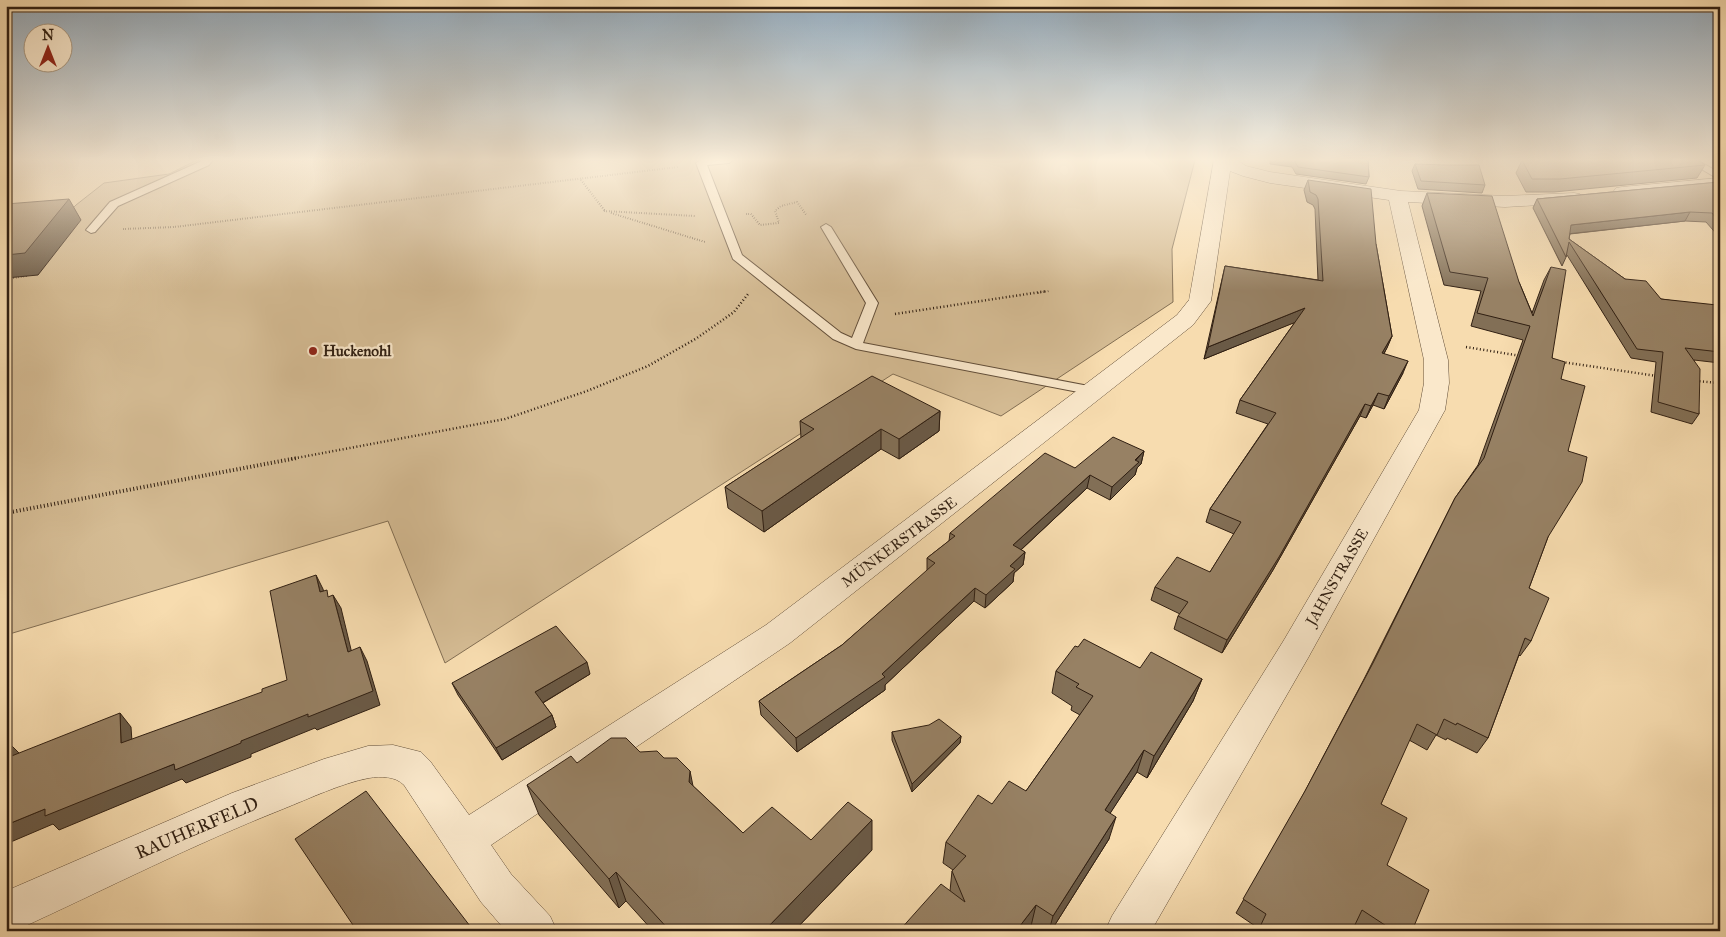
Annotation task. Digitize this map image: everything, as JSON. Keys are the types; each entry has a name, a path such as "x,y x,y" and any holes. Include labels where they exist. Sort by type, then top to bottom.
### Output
{"street":[{"name":"MÜNKERSTRASSE","path":"463,841 778,634 1184,320 1200,302 1217,204"},
{"name":"JAHNSTRASSE","path":"1127,931 1296,649 1432,410 1438,383 1438,363 1431,342 1399,204"},
{"name":"RAUHERFELD","path":"6,913 246,806 324,776 368,762 393,761 408,764 417,773 463,841"},
{"path":"463,841 496,888 535,931"}],"lane":[{"path":"91,230 115,204"},
{"path":"717,204 737,256 837,336 856,345 1094,391"},
{"path":"826,227 872,303 856,345"}],"path":[{"path":"91,230 174,227 375,204"},
{"path":"598,204 604,211 715,244 737,256"},
{"path":"604,211 722,217 751,214 760,225 779,223 775,211 781,206 790,204"},
{"path":"798,204 811,222 826,227"},
{"path":"6,279 26,276 32,269"},
{"path":"6,513 505,417 586,391 648,366 665,357 697,338 734,312 748,294 759,273"},
{"path":"872,303 879,302 888,316 1049,291"},
{"path":"1431,342 1529,357"},
{"path":"1558,362 1664,376"},
{"path":"1692,380 1720,384"}],"shaded area":[{"path":"1184,204 1172,249 1173,302 1001,416 893,374 445,663 388,521 6,635 6,243 43,238 76,205"}],"building":[{"path":"6,204 65,204 25,253 6,255"},
{"path":"1318,204 1372,204 1376,244 1392,336 1382,353 1408,361 1389,396 1378,393 1371,406 1365,404 1279,557 1227,640 1178,616 1188,602 1155,587 1177,557 1210,572 1241,522 1210,509 1276,413 1240,400 1305,308 1208,347 1225,266 1323,281"},
{"path":"1430,204 1494,204 1519,282 1533,316 1551,267 1566,270 1552,358 1565,362 1561,379 1585,386 1568,451 1587,457 1582,482 1548,537 1529,588 1549,598 1531,641 1525,638 1488,738 1444,719 1437,735 1417,724 1381,804 1407,818 1387,865 1429,890 1412,931 1394,931 1362,910 1352,931 1258,931 1266,914 1243,899 1305,791 1373,663 1455,498 1484,458 1530,326 1477,313 1488,278 1450,272"},
{"path":"1539,204 1720,204 1720,223 1712,213 1690,212 1571,225 1569,239 1625,279 1646,281 1661,299 1717,305 1720,308 1720,352 1685,348 1700,369 1699,414 1658,402 1663,352 1637,349 1569,242 1566,257"},
{"path":"872,376 940,411 899,439 881,429 762,511 725,487 814,429 800,421"},
{"path":"1113,437 1144,451 1135,460 1139,462 1112,487 1090,475 1013,545 1025,552 1010,566 1015,569 986,595 975,588 882,674 885,677 796,738 759,701 842,645 935,563 927,558 955,536 950,533 1045,453 1075,468"},
{"path":"316,575 320,592 327,590 328,597 333,595 348,652 360,647 373,691 308,717 308,714 175,770 174,764 45,816 45,809 6,825 7,741 9,757 120,713 121,743 262,692 262,689 287,680 270,591"},
{"path":"556,626 587,662 535,692 552,715 496,748 452,683"},
{"path":"1084,639 1140,668 1151,652 1202,679 1154,756 1144,750 1105,810 1116,817 1053,916 1036,905 1016,931 899,931 941,884 965,902 952,871 966,856 946,842 978,795 992,804 1009,781 1026,791 1093,696 1076,687 1079,684 1056,671 1075,646 1078,647"},
{"path":"939,719 961,736 912,784 892,732 929,725"},
{"path":"611,738 626,738 640,752 657,751 664,758 677,758 690,771 689,782 743,833 772,807 811,840 848,802 872,820 764,931 670,931 616,872 609,879 527,785 571,756 577,763"},
{"path":"366,791 470,926 463,931 357,931 295,839"}],"place":[{"name":"Huckenohl","path":"313,351"}]}
